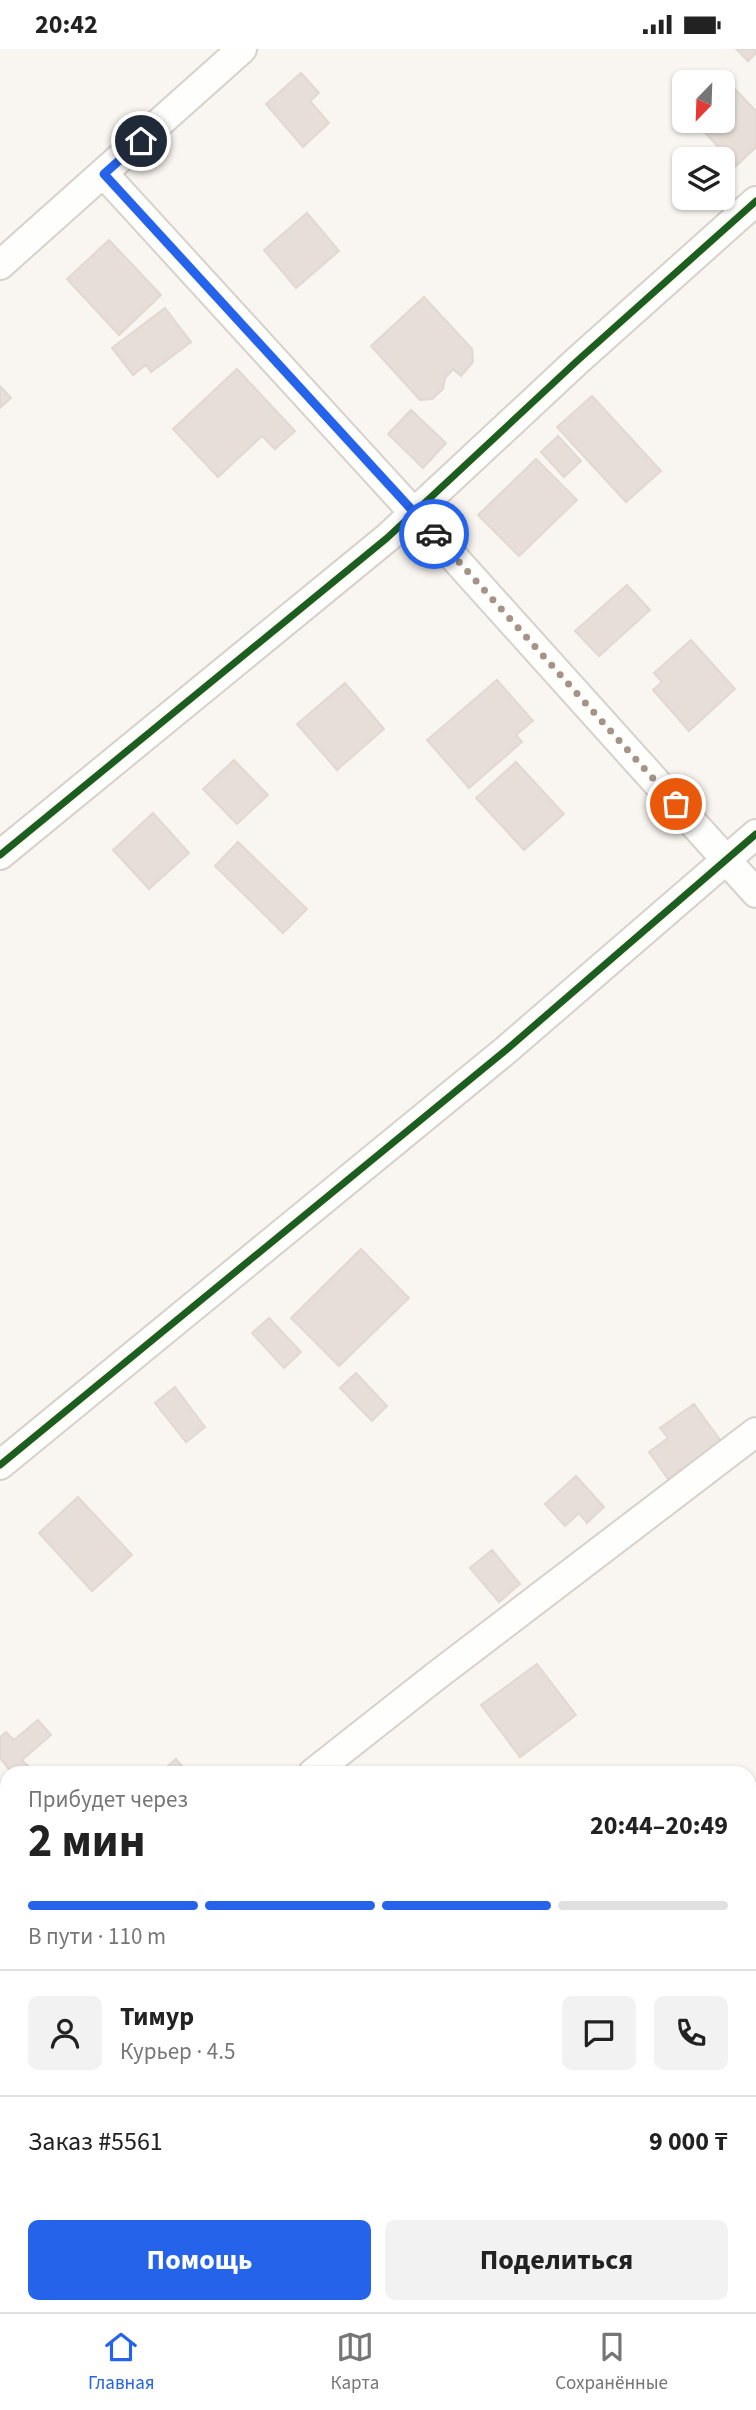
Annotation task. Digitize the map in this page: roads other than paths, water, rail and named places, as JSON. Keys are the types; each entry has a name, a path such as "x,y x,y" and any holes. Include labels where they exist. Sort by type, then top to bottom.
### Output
{"street":[{"path":"0,265 242,49"},
{"path":"104,174 756,893"},
{"path":"0,855 387,538 577,361 756,201"},
{"path":"0,1465 495,1059 727,862 756,834"},
{"path":"322,1766 756,1432"}]}
